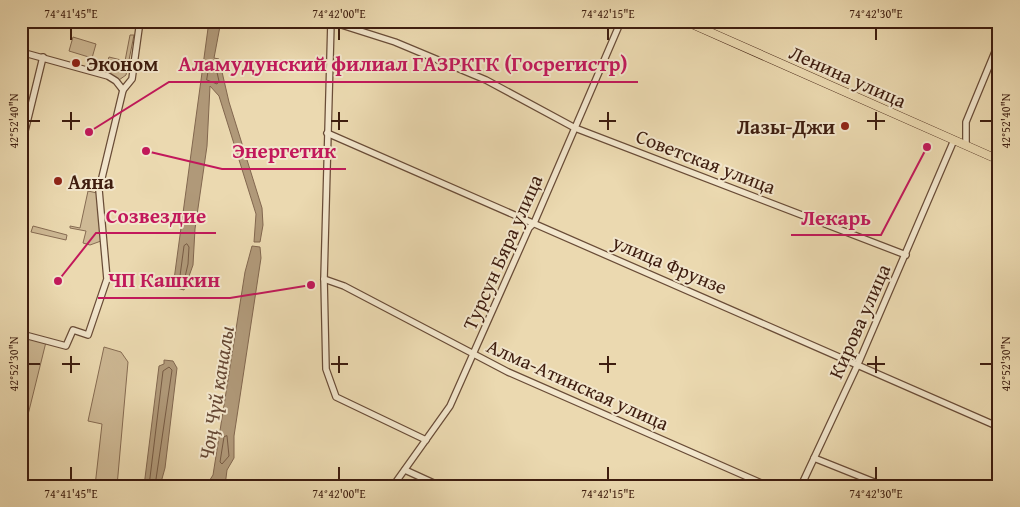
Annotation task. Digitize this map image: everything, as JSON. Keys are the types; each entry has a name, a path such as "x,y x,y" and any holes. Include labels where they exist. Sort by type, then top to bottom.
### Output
{"main road":[{"name":"Ленина улица","path":"684,21 999,160"}],"street":[{"path":"21,334 66,346 74,330 88,335 106,280 99,190 123,90 132,79 140,21"},
{"name":"Турсун Бяра улица","path":"393,486 450,406 529,228 534,223 621,21"},
{"path":"331,22 324,279 326,369 336,397 426,440"},
{"name":"Советская улица","path":"331,22 395,42 486,80 575,128 906,255"},
{"path":"966,145 966,122 999,42"},
{"path":"21,52 108,76 123,90"},
{"path":"21,147 43,57"},
{"name":"улица Фрунзе","path":"327,132 999,427"},
{"name":"Кирова улица","path":"801,486 858,364 954,140"},
{"name":"Алма-Атинская улица","path":"324,279 344,286 474,355 768,486"},
{"path":"814,458 884,486"},
{"path":"405,470 440,486"}],"shaded area":[{"path":"130,35 134,35 126,75 119,80 97,71 100,62 107,63 109,57 125,61"},
{"path":"73,37 96,44 92,58 69,51"},
{"path":"88,191 97,193 101,241 90,245 83,243 86,231 70,228 70,226 80,228"},
{"path":"33,226 67,235 66,240 31,232"},
{"path":"28,338 46,342 21,443 21,365"},
{"path":"104,347 121,352 128,362 117,486 95,486 102,424 88,421"}],"water":[{"path":"209,21 221,21 214,58 219,59 229,102 262,208 263,225 260,242 254,242 256,214 219,96 210,86 207,146 195,229 193,265 184,290 173,287"},
{"path":"252,246 260,247 261,258 234,436 234,458 227,470 225,486 206,486 213,475 245,272"},
{"path":"164,360 173,361 177,368 165,468 160,486 144,486 159,366 164,364"}],"place":[{"name":"Эконом","path":"76,63"},
{"name":"Лазы-Джи","path":"845,126"},
{"name":"Аламудунский филиал ГАЗРКГК (Госрегистр)","path":"89,132"},
{"name":"Лекарь","path":"927,147"},
{"name":"Энергетик","path":"146,151"},
{"name":"Аяна","path":"58,181"},
{"name":"Созвездие","path":"58,281"},
{"name":"ЧП Кашкин","path":"311,285"}],"water label":[{"name":"Чоң Чүй каналы","path":"216,393"}]}
